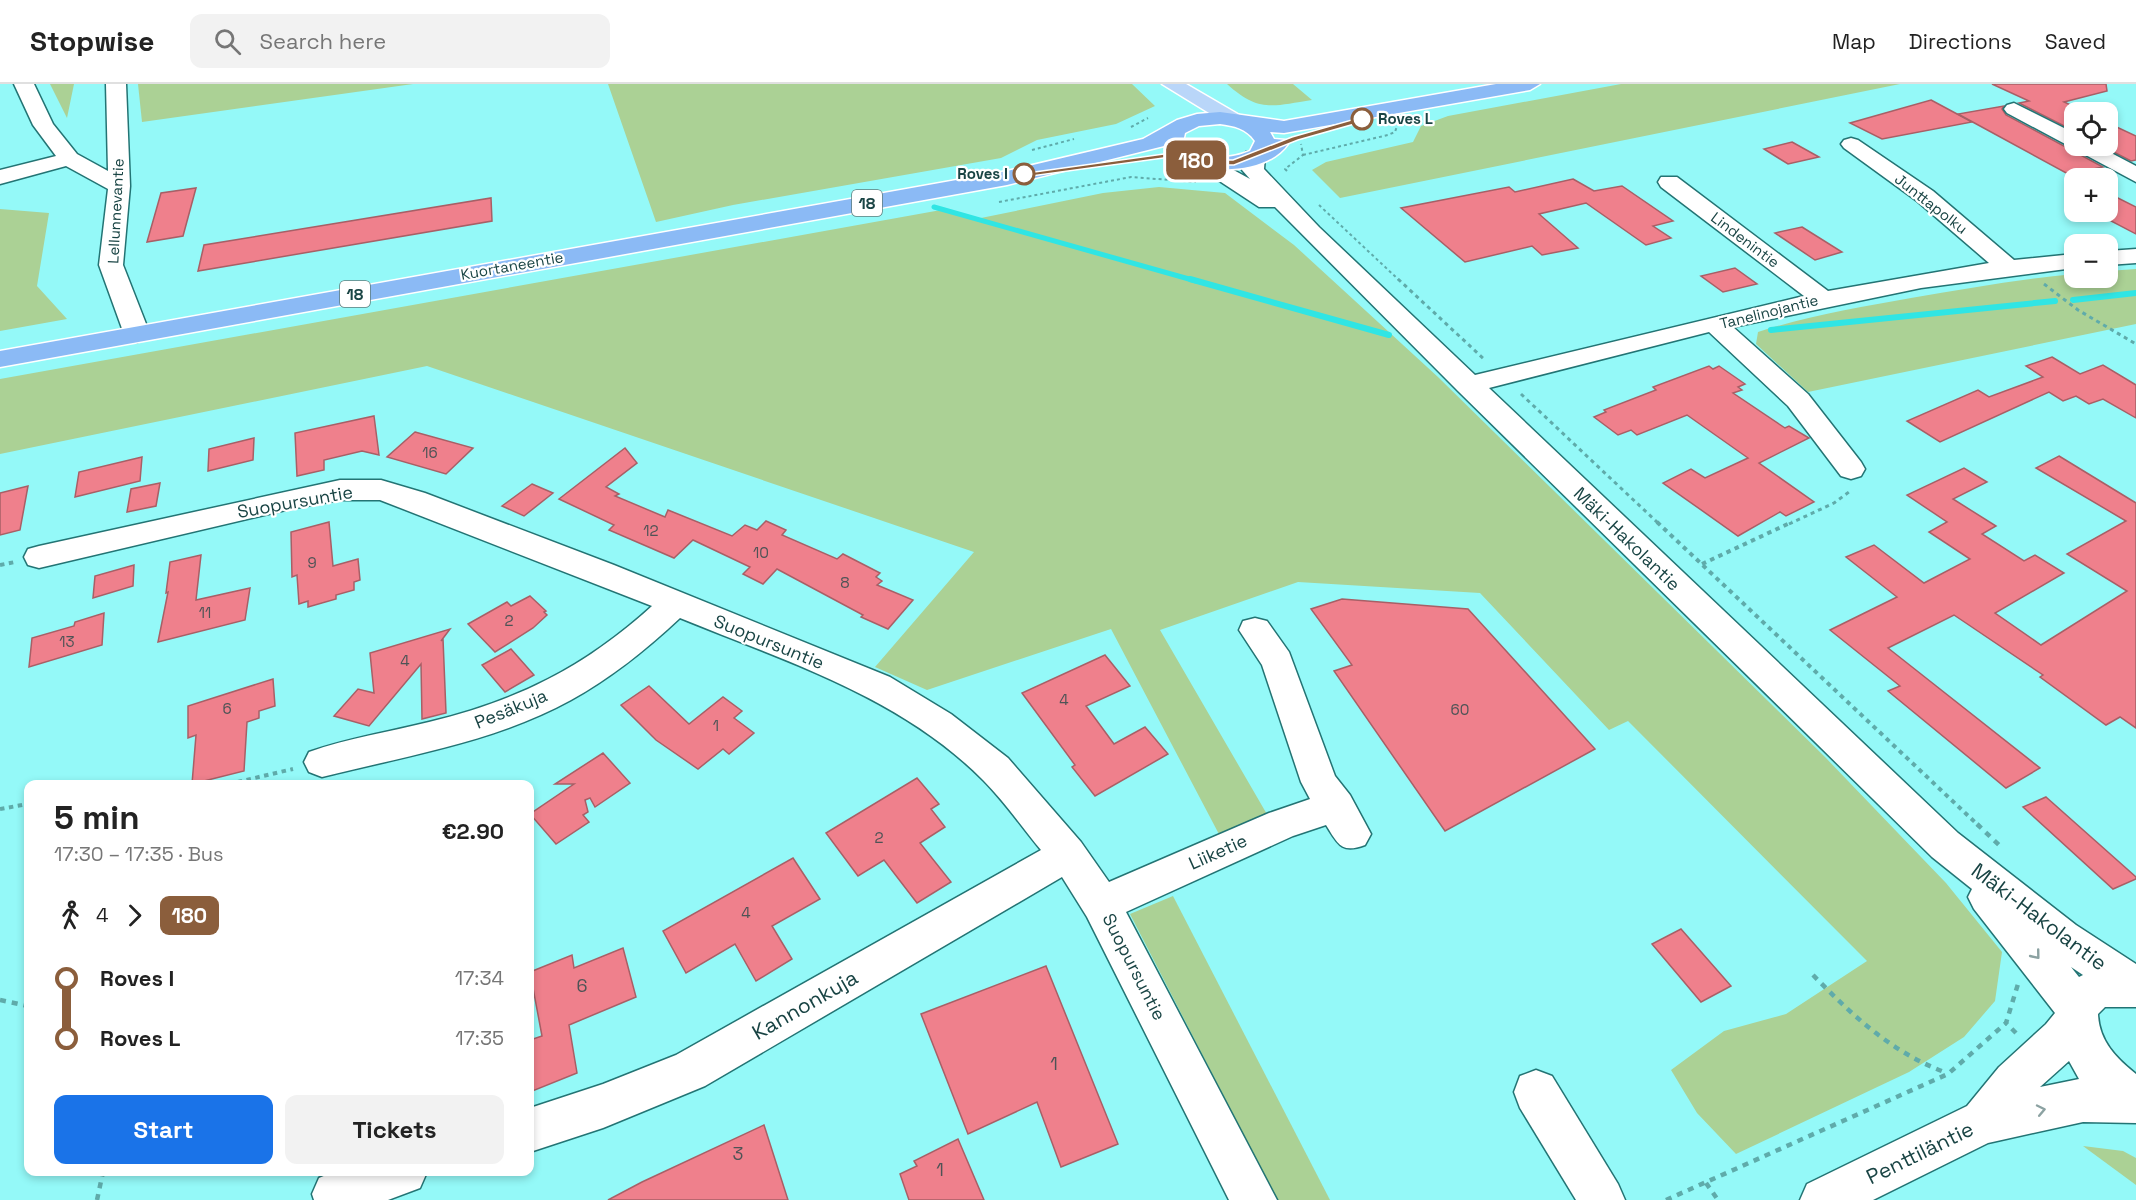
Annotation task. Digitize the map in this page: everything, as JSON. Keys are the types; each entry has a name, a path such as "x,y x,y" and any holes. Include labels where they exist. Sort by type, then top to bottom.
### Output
{"highway":[{"name":"18","path":"1182,127 1210,119 1284,127 1530,84"},
{"name":"18","path":"1192,158 1223,164 1257,162 1404,107"},
{"path":"1240,122 1263,135 1265,141 1257,162"},
{"path":"1182,127 1172,143 1192,158"},
{"name":"Kuortaneentie","path":"0,359 970,185 1142,146 1161,140 1182,127"},
{"name":"Kuortaneentie","path":"1024,174 1156,156 1192,158"}],"main road":[{"path":"1162,84 1184,107 1182,127"},
{"path":"1172,84 1240,122"}],"street":[{"path":"24,84 43,125 69,159 119,186"},
{"name":"Lellunnevantie","path":"116,84 119,186 111,266 137,334"},
{"path":"2014,108 2064,136"},
{"name":"Junttapolku","path":"1851,144 1925,196 2015,267"},
{"path":"2101,156 2136,175"},
{"name":"Mäki-Hakolantie","path":"1192,158 1314,218"},
{"path":"0,177 69,159"},
{"name":"Mäki-Hakolantie","path":"1257,162 1314,218 1467,385 1945,845 2062,938 2135,987"},
{"name":"Lindenintie","path":"1669,182 1822,298"},
{"path":"2118,257 2136,256"},
{"name":"Tanelinojantie","path":"1467,385 1822,298 2015,267 2064,262"},
{"path":"1716,325 1798,400 1851,469"},
{"name":"Suopursuntie","path":"39,557 290,499 340,490 381,490 415,500 878,686 939,723 995,769 1068,854 1101,904 1254,1200"},
{"name":"Pesäkuja","path":"321,762 478,724 540,700 595,668 643,634 676,603"},
{"name":"Liiketie","path":"1101,904 1282,824 1344,820 1319,782 1277,661 1255,630"},
{"name":"Mäki-Hakolantie","path":"1945,845 2061,986 2076,1014 2080,1039 2092,1061 2112,1083 2136,1101"},
{"name":"Kannonkuja","path":"534,1129 603,1106 690,1071 1068,854"},
{"name":"Penttiläntie","path":"1983,1122 2014,1082 2039,1056 2061,1039 2076,1014 2083,996 2096,987 2114,984 2135,987"},
{"path":"1536,1092 1602,1200"},
{"name":"Penttiläntie","path":"1823,1200 1983,1122 2083,1100 2136,1101"},
{"path":"335,1194 391,1176"}],"path":[{"path":"1285,169 1299,147 1389,135 1395,132 1404,107"},
{"path":"1257,162 1285,169 1293,178"},
{"path":"970,185 989,200 1000,202 1131,177 1200,182 1235,179"},
{"path":"1314,218 1502,377 2007,853"},
{"path":"2015,267 2078,310 2136,344"},
{"path":"1702,564 1834,503 1856,486 1851,469"},
{"path":"246,780 321,762"},
{"path":"0,809 24,805"},
{"path":"1813,975 1889,1046 1926,1067 1948,1074"},
{"path":"0,1000 24,1005"},
{"path":"1666,1200 1948,1074 2006,1023"},
{"path":"97,1200 102,1176"},
{"path":"1706,1183 1718,1200"}],"green space":[{"path":"50,84 74,84 67,118"},
{"path":"138,84 413,84 142,122"},
{"path":"608,84 1132,84 1155,106 1116,124 1037,140 1001,158 733,205 656,222"},
{"path":"1227,84 1293,84 1312,100 1266,105 1248,100"},
{"path":"1621,84 1900,84 1340,198 1312,170 1326,162 1413,142 1421,126 1448,116"},
{"path":"1159,187 1225,193 1294,245 1438,377 1825,757 1946,883 2002,952 1995,1001 1964,1037 1909,1072 1736,1154 1697,1113 1671,1070 1724,1031 1786,1014 1867,961 1628,721 1609,730 1480,593 1298,582 1160,630 1268,816 1221,838 1111,629 927,690 875,667 974,552 427,366 0,454 0,379 941,210 976,219 1103,193"},
{"path":"0,209 49,213 37,286 67,319 0,331"},
{"path":"2136,269 2136,324 1808,392 1756,344 1758,332 1795,321 1853,308 2012,281 2064,275 2064,288 2118,288 2118,270"},
{"path":"1173,896 1330,1200 1277,1200 1130,914"},
{"path":"2083,1146 2123,1151 2136,1158 2136,1185"}],"building":[{"path":"1992,84 2106,84 2107,91 2064,102 2064,126 2019,103 2029,101"},
{"path":"1931,100 1972,122 1882,139 1850,123"},
{"path":"2004,106 2002,109 2006,115 2064,146 2064,156 2082,156 2103,167 2064,168 2064,172 1958,114"},
{"path":"2118,128 2136,136 2136,160 2131,161 2118,154"},
{"path":"1792,142 1819,157 1788,164 1764,149"},
{"path":"1573,179 1594,191 1622,186 1673,221 1653,226 1671,238 1646,245 1586,203 1539,214 1578,248 1542,255 1532,246 1465,262 1401,208 1509,187 1515,192"},
{"path":"196,188 183,236 147,242 161,193"},
{"path":"491,198 492,221 198,271 204,245"},
{"path":"2118,198 2136,207 2136,234 2113,222 2118,222"},
{"path":"1802,227 1842,252 1815,260 1775,233"},
{"path":"1735,268 1757,284 1723,292 1701,276"},
{"path":"2052,357 2080,374 2103,365 2136,385 2136,418 2103,399 2089,404 2076,396 2063,401 2049,392 1940,442 1907,421 1978,390 1989,397 2043,377 2026,366"},
{"path":"1709,366 1713,369 1719,366 1745,384 1738,387 1742,390 1733,393 1785,428 1789,426 1809,438 1759,463 1814,502 1786,516 1780,512 1738,536 1663,483 1691,469 1705,478 1748,458 1687,415 1637,435 1631,430 1618,435 1594,417 1606,412 1604,410 1656,390 1653,387"},
{"path":"374,416 379,455 362,451 324,460 324,470 297,476 295,433"},
{"path":"415,432 473,448 446,474 387,457"},
{"path":"254,438 253,460 208,471 209,449"},
{"path":"625,448 637,463 606,487 619,494 615,496 665,517 668,510 732,536 745,525 757,530 766,521 786,530 782,535 837,559 843,554 880,573 876,577 882,581 877,585 913,600 888,629 861,617 863,615 777,569 763,584 743,574 750,567 693,540 674,558 609,530 614,525 559,499"},
{"path":"2059,456 2136,503 2136,728 2120,717 2106,725 2040,677 2043,675 1954,615 1888,648 2040,768 2006,788 1888,691 1900,686 1830,630 1897,597 1846,557 1874,545 1924,583 1970,559 1929,532 1947,522 1907,495 1964,468 1987,482 1953,499 1996,526 1982,534 2024,561 2035,555 2064,573 1995,613 2041,645 2127,591 2067,554 2126,521 2036,468"},
{"path":"142,457 140,481 75,497 79,472"},
{"path":"160,483 156,506 127,512 131,489"},
{"path":"532,484 553,493 524,516 502,506"},
{"path":"28,486 20,530 0,535 0,493"},
{"path":"329,522 333,566 358,559 360,580 354,582 354,590 336,595 336,599 308,607 308,601 299,604 297,575 292,577 291,532"},
{"path":"201,555 196,600 250,588 245,620 158,642 168,592 166,593 170,562"},
{"path":"134,565 133,586 93,598 95,576"},
{"path":"530,596 546,611 544,612 547,615 533,628 495,652 468,624 507,602 511,606"},
{"path":"1342,599 1468,609 1595,749 1445,831 1334,671 1352,665 1311,609"},
{"path":"104,613 102,645 29,667 32,638 74,626 75,622"},
{"path":"450,629 441,641 443,639 446,713 422,719 421,664 369,726 334,716 358,689 374,693 370,653"},
{"path":"511,649 534,675 505,692 482,665"},
{"path":"1105,655 1130,686 1086,706 1114,744 1145,727 1168,754 1095,796 1072,767 1075,765 1022,693"},
{"path":"273,679 275,706 259,711 259,718 247,722 244,771 208,780 192,780 196,735 188,738 188,706"},
{"path":"649,686 689,724 723,697 742,711 734,718 754,733 729,754 723,749 698,769 656,740 621,705"},
{"path":"603,753 630,783 595,807 590,798 585,800 588,812 583,815 589,822 556,844 534,819 534,811 574,784 555,784"},
{"path":"917,778 939,804 931,809 945,827 920,843 951,882 917,903 884,860 858,876 826,833"},
{"path":"2046,797 2136,879 2113,889 2023,807"},
{"path":"793,858 820,899 772,926 792,959 756,981 735,944 686,973 663,931"},
{"path":"1681,929 1731,986 1701,1002 1652,944"},
{"path":"623,948 636,997 569,1025 577,1073 534,1090 534,1039 542,1036 534,993 534,970 572,955 574,968"},
{"path":"1046,966 1118,1144 1061,1167 1037,1102 968,1134 921,1014"},
{"path":"764,1125 788,1200 608,1200 642,1182"},
{"path":"958,1139 984,1200 909,1200 900,1174 917,1166 914,1161"}],"waterway":[{"path":"934,207 1196,281"},
{"path":"1190,279 1389,335"},
{"path":"2073,300 2136,293"},
{"path":"1771,330 2055,301"}],"bus line":[{"name":"180","path":"1024,174 1171,155 1184,155 1211,163 1234,163 1245,161 1277,144 1362,119"}],"place":[{"name":"Roves L","path":"1362,119"},
{"name":"Roves I","path":"1024,174"}]}
